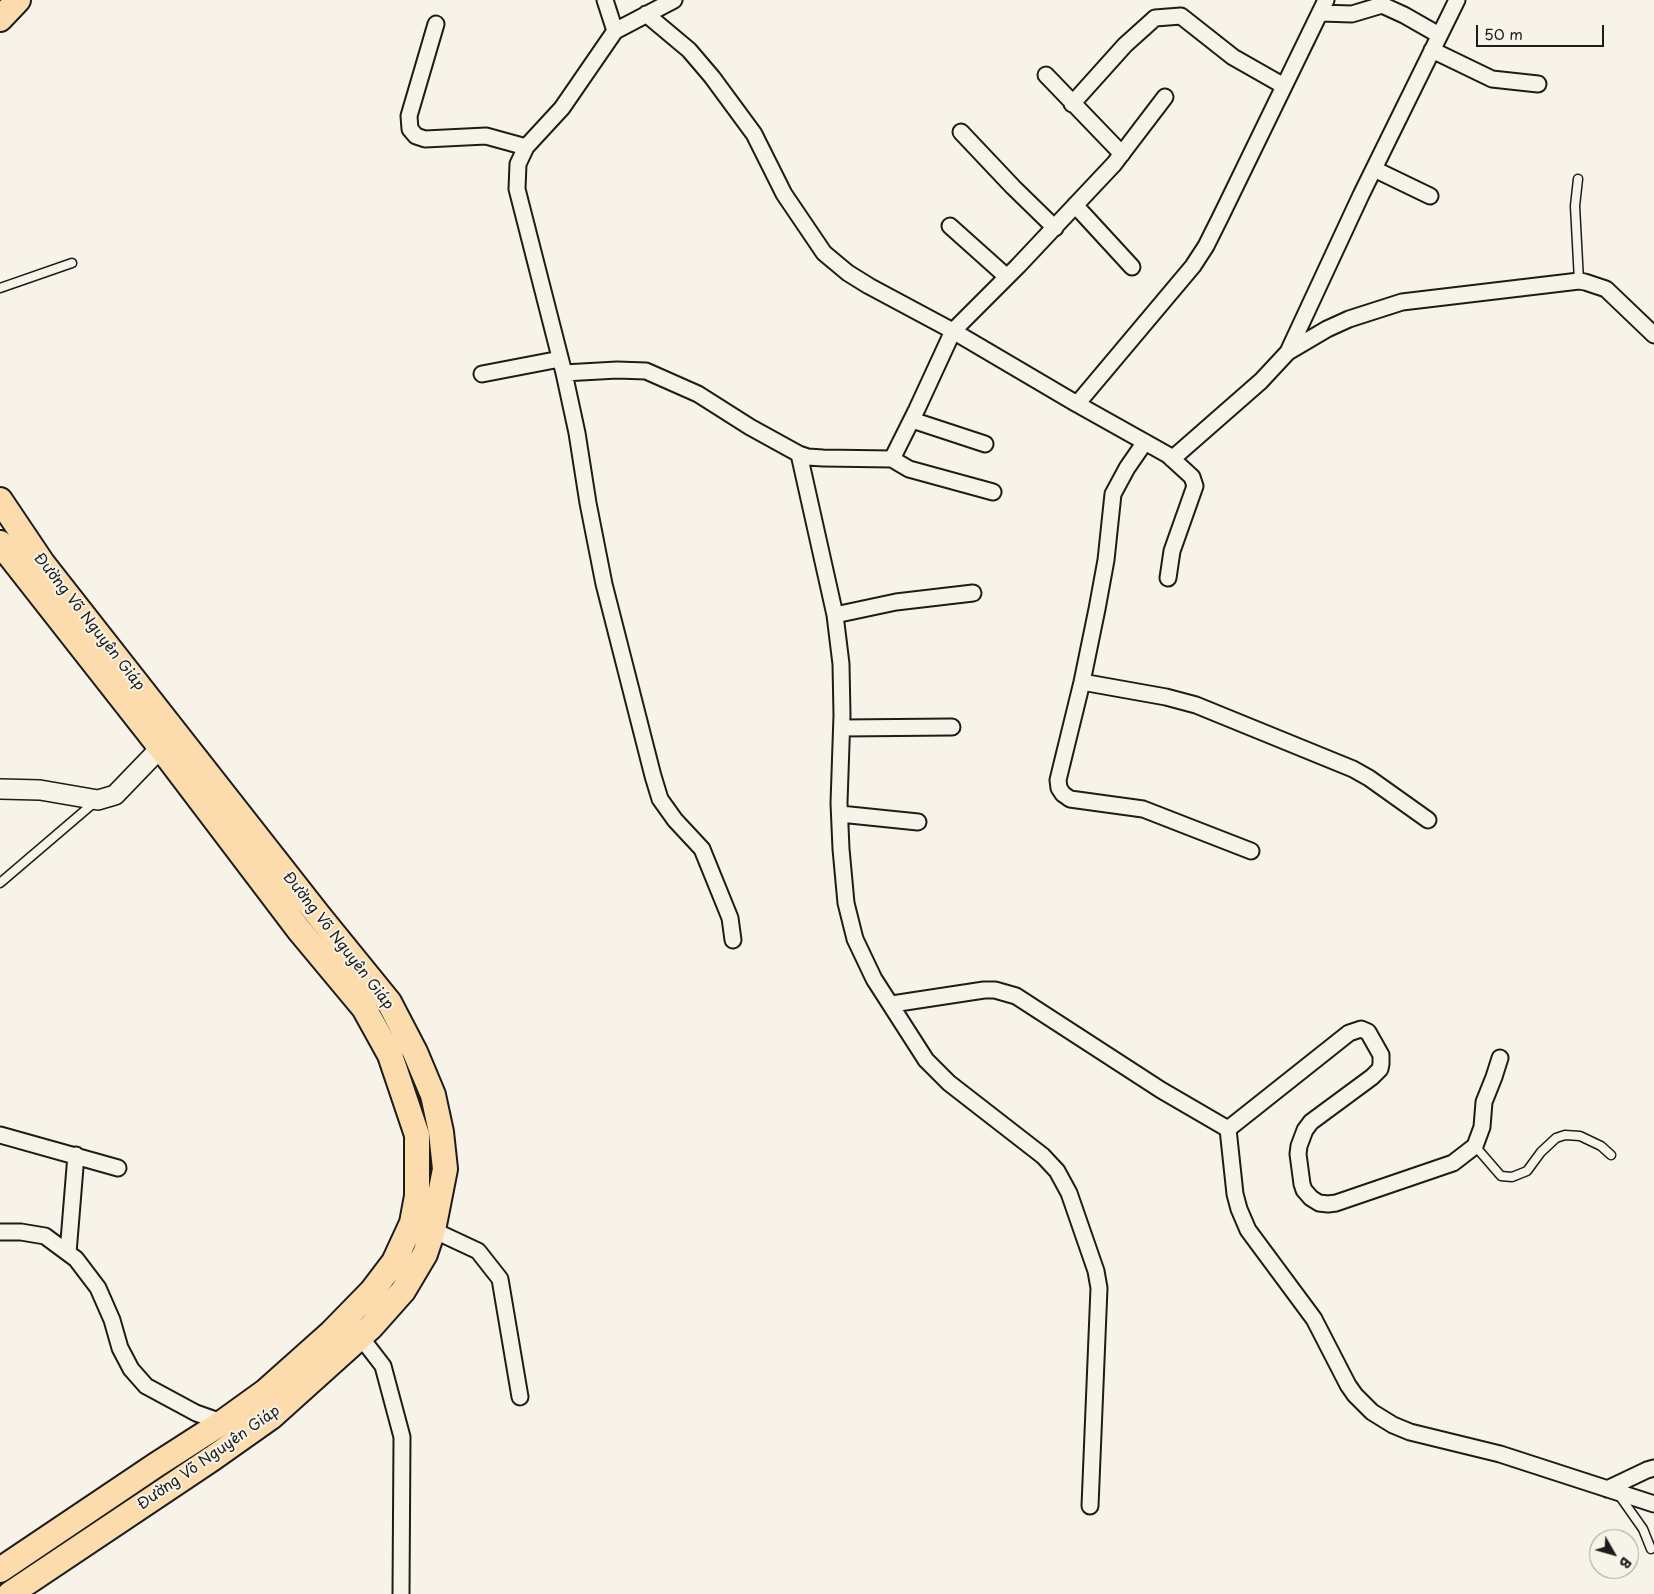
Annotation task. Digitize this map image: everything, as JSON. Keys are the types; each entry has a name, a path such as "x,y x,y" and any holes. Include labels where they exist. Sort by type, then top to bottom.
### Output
{"highway":[{"path":"0,19 18,0"},
{"name":"Đường Võ Nguyên Giáp","path":"0,500 300,930 364,1008 390,1055 417,1135 417,1196 412,1223 394,1262 372,1291 331,1333 266,1391 223,1422 0,1570"},
{"name":"Đường Võ Nguyên Giáp","path":"0,543 389,1002 411,1043 433,1095 441,1132 445,1170 433,1230 425,1254 403,1291 360,1336 271,1417 10,1594"}],"street":[{"path":"605,0 614,31"},
{"path":"674,0 614,31 562,108 526,147 518,164 516,189 562,366 577,433 604,584 653,776 660,799 702,849 730,918 733,940"},
{"path":"1288,352 1374,169 1457,0"},
{"path":"1077,404 1183,278 1202,252 1323,6 1352,14 1382,5 1439,35"},
{"path":"646,14 689,50 712,77 754,134 784,194 824,253 869,286 953,331 1145,442 1172,459 1192,477 1194,486 1172,551 1168,578"},
{"path":"1072,104 1125,45 1155,18 1180,16 1233,57 1284,86"},
{"path":"436,24 412,106 410,129 416,136 425,139 486,136 526,147"},
{"path":"1432,50 1492,80 1538,84"},
{"path":"1046,75 1122,154"},
{"path":"892,459 953,331 1007,278 1075,206 1122,154 1165,97"},
{"path":"961,132 1054,228"},
{"path":"1374,169 1430,196"},
{"path":"1075,206 1132,267"},
{"path":"950,226 1007,278"},
{"path":"1172,459 1260,381 1288,352 1348,319 1402,302 1585,282 1606,289 1654,335"},
{"path":"482,374 562,366 646,371 698,394 750,427 799,454 823,458 892,459 909,468 993,492"},
{"path":"912,420 986,444"},
{"path":"1145,442 1127,468 1113,494 1106,560 1082,682 1058,780 1059,788 1070,799 1144,809 1250,851"},
{"path":"799,454 835,614 841,664 840,814 846,903 855,940 874,979 892,1004 917,1048 936,1071 1043,1156 1057,1171 1069,1193 1096,1271 1098,1288 1090,1506"},
{"path":"835,614 896,602 973,593"},
{"path":"1082,682 1166,697 1196,705 1353,769 1369,778 1428,820"},
{"path":"842,728 952,726"},
{"path":"0,789 40,790 98,800 115,795 168,740"},
{"path":"840,814 918,822"},
{"path":"892,1004 984,990 1016,996 1161,1090 1228,1129"},
{"path":"1228,1129 1349,1033 1361,1029 1371,1035 1381,1054 1381,1064 1377,1073 1318,1116 1305,1130 1301,1138 1298,1154 1304,1190 1311,1198 1319,1202 1336,1203 1453,1163 1475,1146 1482,1127 1484,1102 1500,1058"},
{"path":"1228,1129 1235,1194 1246,1225 1310,1314 1348,1385 1362,1403 1383,1419 1410,1432 1500,1454 1654,1504"},
{"path":"0,1135 118,1168"},
{"path":"68,1253 76,1155"},
{"path":"433,1230 478,1250 500,1280 520,1397"},
{"path":"0,1232 21,1232 45,1236 76,1259 98,1288 112,1320 120,1348 131,1368 146,1386 196,1413 223,1422 245,1436"},
{"path":"346,1318 383,1366 402,1437 401,1594"},
{"path":"1611,1490 1654,1468"}],"lane":[{"path":"1578,178 1575,206 1579,282"},
{"path":"0,288 72,263"},
{"path":"0,883 98,800"},
{"path":"1475,1146 1501,1176 1512,1177 1527,1171 1541,1152 1556,1138 1565,1135 1580,1136 1601,1146 1611,1155"},
{"path":"1611,1490 1643,1529 1651,1549"}]}
